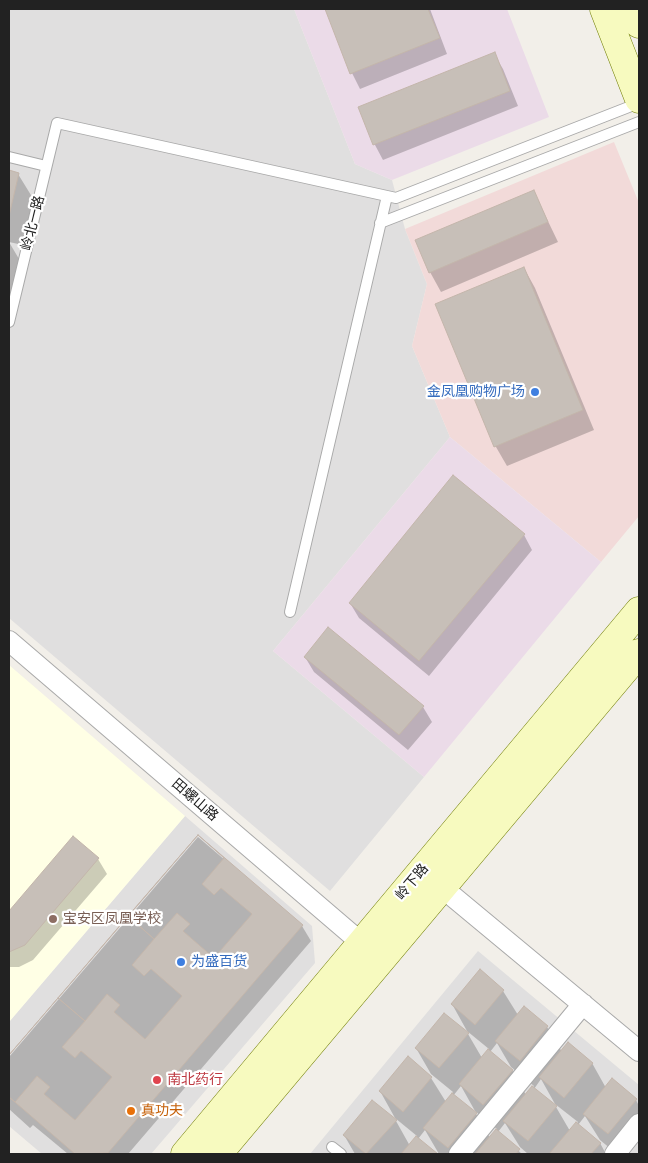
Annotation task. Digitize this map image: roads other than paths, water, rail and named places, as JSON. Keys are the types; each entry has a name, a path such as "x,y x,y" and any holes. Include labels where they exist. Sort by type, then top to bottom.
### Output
{"street":[{"path":"604,9 639,99"},
{"path":"633,9 639,24"},
{"name":"岭下路","path":"432,879 639,611"},
{"name":"田螺山路","path":"9,641 371,951"},
{"name":"岭下路","path":"184,1154 371,951 432,879 639,653"},
{"path":"432,879 639,1050"},
{"name":"岭下路","path":"218,1154 371,951"},
{"path":"459,1154 583,1004"},
{"path":"615,1154 639,1124"}],"lane":[{"path":"290,612 380,223 391,197 639,103"},
{"path":"380,223 639,122"},
{"name":"岭北一路","path":"9,322 57,124 391,197"},
{"path":"9,157 46,166"},
{"path":"332,1147 341,1154"}],"place":[{"name":"金凤凰购物广场","path":"535,392"},
{"name":"宝安区凤凰学校","path":"53,919"},
{"name":"为盛百货","path":"181,962"},
{"name":"南北药行","path":"157,1080"},
{"name":"真功夫","path":"131,1111"}]}
